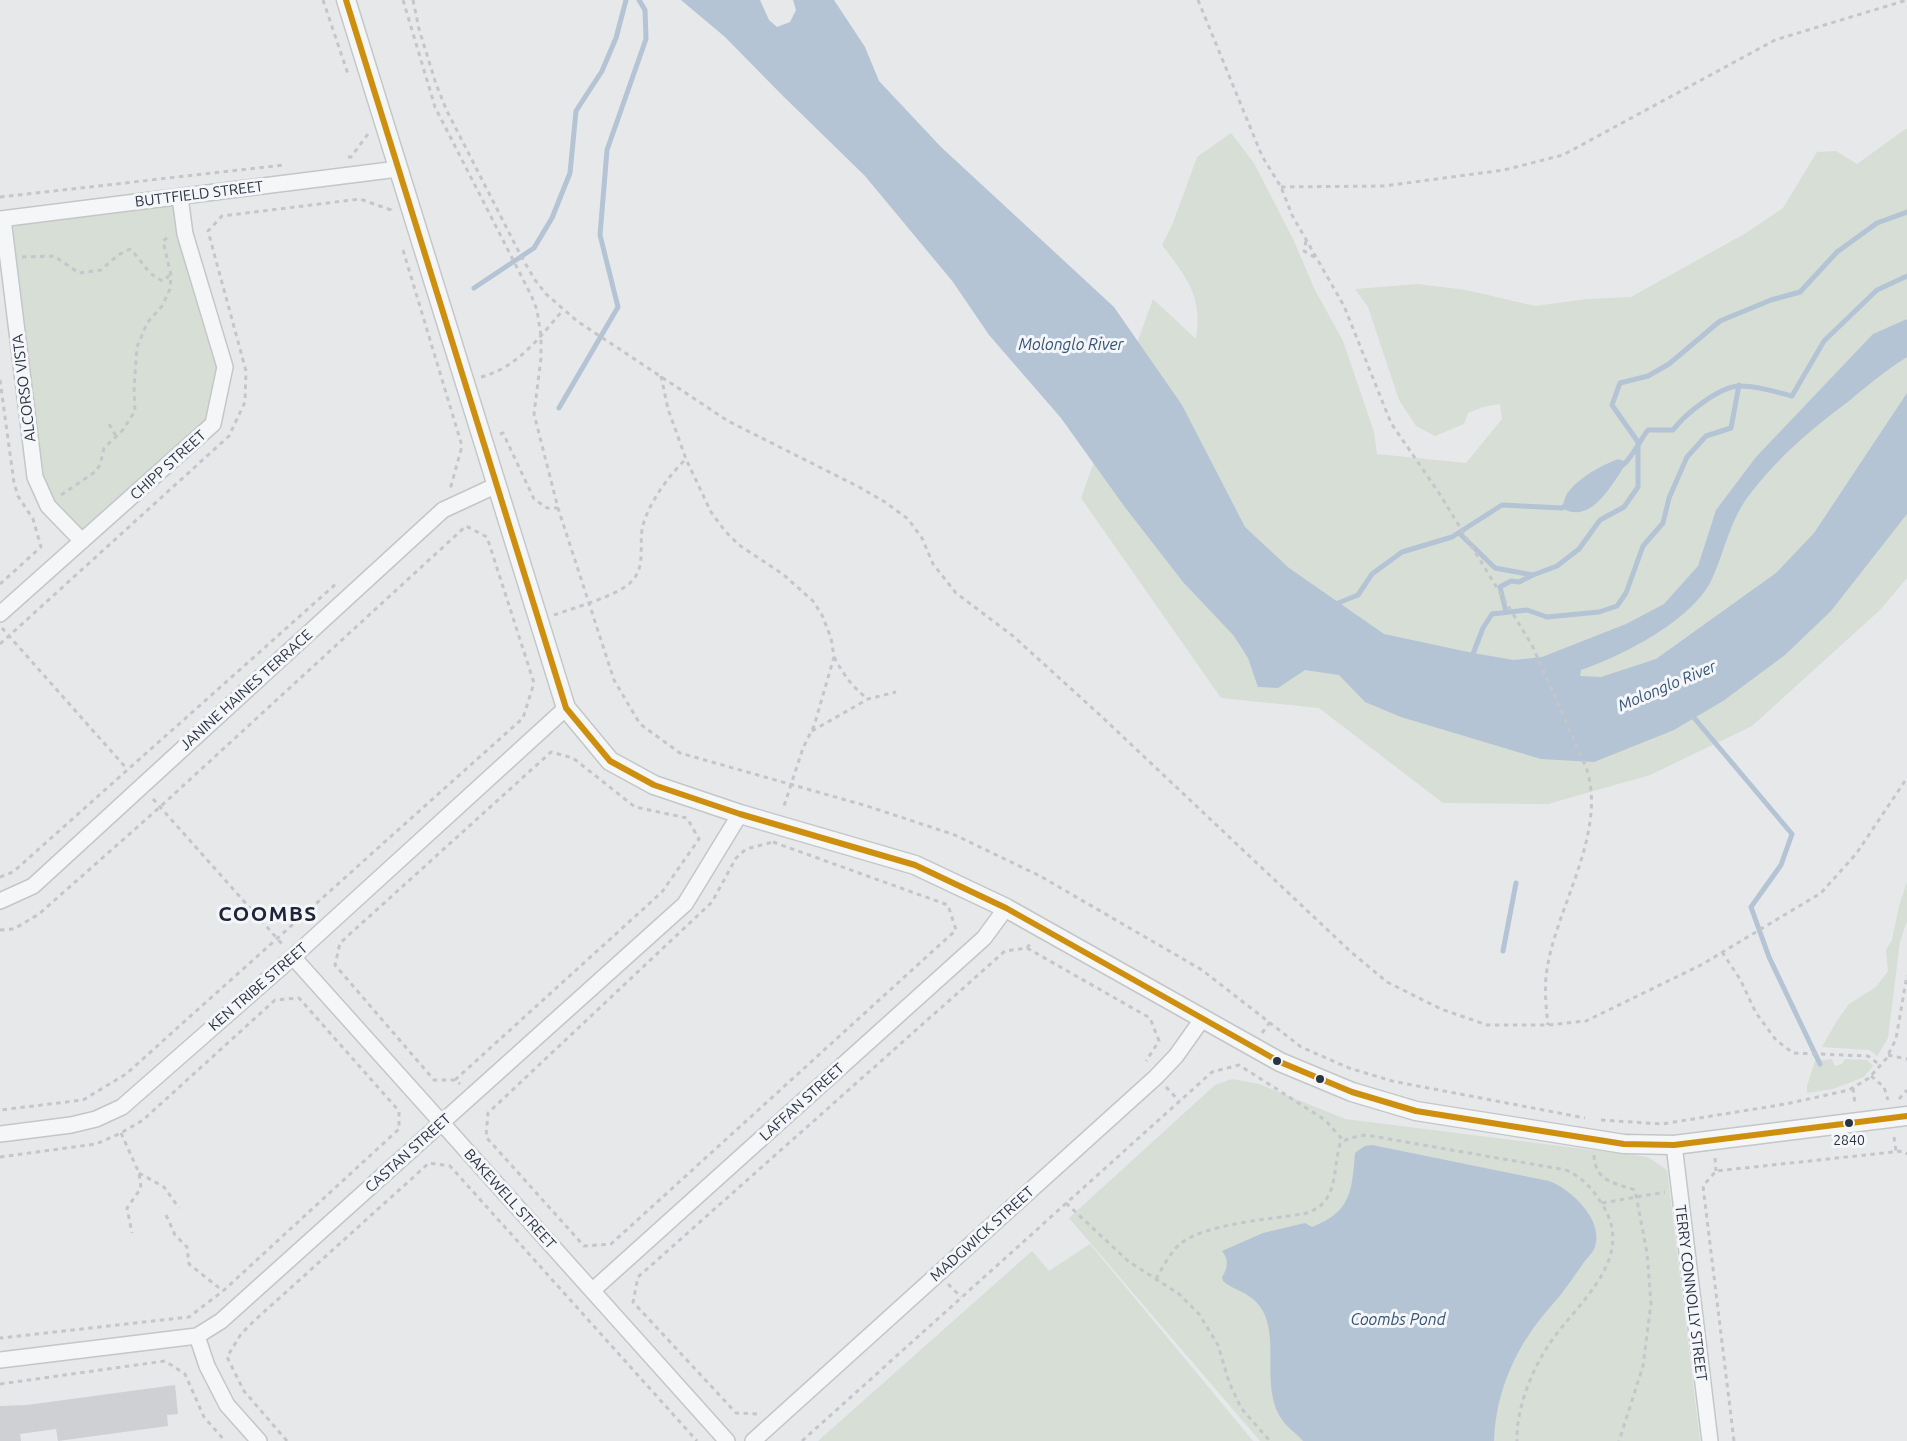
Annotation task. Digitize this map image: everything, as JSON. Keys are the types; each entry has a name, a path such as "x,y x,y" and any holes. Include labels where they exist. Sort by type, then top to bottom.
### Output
{"street":[{"path":"346,0 566,708 610,761 654,785 740,814 775,834 915,865 1006,908 1280,1062 1352,1092 1416,1111 1624,1144 1674,1145 1907,1116"},
{"name":"BUTTFIELD STREET","path":"2,219 398,169"},
{"name":"CHIPP STREET","path":"0,614 213,424 225,366 185,234 180,197"},
{"name":"ALCORSO VISTA","path":"2,219 35,477 48,506 82,541"},
{"name":"JANINE HAINES TERRACE","path":"0,901 33,886 444,510 496,485"},
{"name":"KEN TRIBE STREET","path":"0,1134 71,1125 96,1119 122,1107 293,957 566,708"},
{"name":"CASTAN STREET","path":"0,1360 196,1336 221,1321 685,904 740,814"},
{"name":"LAFFAN STREET","path":"593,1290 984,938 1006,908"},
{"name":"BAKEWELL STREET","path":"293,957 727,1441"},
{"name":"MADGWICK STREET","path":"753,1441 1156,1077 1176,1056 1203,1018"},
{"name":"TERRY CONNOLLY STREET","path":"1674,1145 1710,1441"},
{"path":"196,1336 207,1366 227,1405 259,1441"}],"path":[{"path":"323,0 350,78"},
{"path":"403,0 435,107 537,310 541,336 541,358 534,414 558,508 587,603 614,680 640,724 680,753 867,806 955,835 1040,876 1202,970 1301,1047 1349,1068 1392,1081 1586,1118"},
{"path":"413,0 419,29 447,111 535,280 546,294 563,310 728,421 859,487 908,519 922,538 933,564 956,593 1013,636 1343,944 1387,982 1441,1010 1487,1025 1548,1025 1586,1021 1722,952 1821,893 1857,854 1907,778"},
{"path":"1198,0 1262,156 1281,187 1292,215 1344,306 1391,423 1439,494 1532,645 1591,781 1592,804 1584,849 1554,940 1547,970 1545,999 1548,1025"},
{"path":"1281,187 1384,186 1504,170 1563,155 1775,39 1907,0"},
{"path":"339,158 351,157 368,134"},
{"path":"0,197 293,164"},
{"path":"0,644 229,436 244,402 246,371 208,231 222,216 360,199 391,210 394,222"},
{"path":"64,492 95,472 100,465 104,448 122,431 135,411 136,347 147,323 162,306 170,289 171,275 163,241 170,235 185,234"},
{"path":"1306,240 1304,251 1316,258"},
{"path":"401,244 462,446 451,486 443,490"},
{"path":"8,260 54,256 79,273 101,270 118,255 130,249 141,259 151,276 163,281 171,275"},
{"path":"464,381 495,374 522,356 563,310"},
{"path":"661,376 668,409 686,459 711,512 725,531 739,544 784,575 813,601 822,615 831,638 834,657 845,678 868,699"},
{"path":"0,380 14,483 18,496 33,519 41,547 0,584"},
{"path":"110,424 116,436"},
{"path":"503,433 534,499 547,508 558,508"},
{"path":"587,603 619,591 630,584 636,575 642,557 644,522 667,481 686,459"},
{"path":"0,930 14,929 39,914 160,807 466,526 487,537 534,683 522,718 126,1074 83,1100 0,1110"},
{"path":"0,877 13,872 340,579"},
{"path":"775,834 948,905 956,930 612,1244 584,1246 486,1137 488,1113 712,902 736,858 746,849 775,834 802,748 811,732 834,657"},
{"path":"811,732 868,699 896,692"},
{"path":"551,752 573,758 635,807 687,818 699,839 662,892 456,1080 435,1080 335,965 340,944 551,752"},
{"path":"765,1407 757,1414 736,1413 633,1302 638,1277 1005,951 1027,948 1150,1018 1159,1041 1144,1064"},
{"path":"1722,952 1740,979 1756,1013 1776,1040 1793,1053 1868,1056 1881,1065"},
{"path":"1598,1120 1662,1124 1786,1104 1852,1088 1869,1078 1881,1065 1896,1039 1907,975"},
{"path":"0,1157 96,1144 121,1133 143,1120 275,1000 299,998 399,1111 399,1129 223,1291 189,1317 0,1338"},
{"path":"1888,1055 1907,1059"},
{"path":"802,1441 1212,1072 1239,1065 1325,1120 1344,1141"},
{"path":"1852,1088 1856,1109"},
{"path":"121,1133 139,1173 141,1188 127,1208 132,1233"},
{"path":"1156,1279 1178,1246 1195,1235 1211,1230 1303,1214 1320,1207 1331,1193 1340,1144 1354,1136 1366,1136 1566,1170 1582,1179 1602,1203 1611,1228 1610,1260 1599,1282 1546,1348 1527,1392 1516,1441"},
{"path":"1734,1441 1703,1186 1716,1171 1903,1151 1907,1154"},
{"path":"1593,1157 1595,1167 1605,1181 1635,1190 1647,1253 1651,1303 1643,1366 1619,1441"},
{"path":"287,1441 244,1391 228,1357 241,1334 254,1321 429,1163 450,1166 697,1441"},
{"path":"139,1173 164,1187 179,1208"},
{"path":"1602,1203 1637,1196"},
{"path":"1066,1203 1114,1250 1179,1294 1199,1314 1218,1345 1229,1382 1241,1408 1270,1441"},
{"path":"166,1215 175,1236 187,1247 189,1264 223,1291"},
{"path":"0,1384 165,1361 185,1374 204,1417 225,1441"}],"shaded area":[{"path":"1907,128 1907,578 1880,610 1752,726 1650,775 1548,804 1443,803 1319,708 1221,698 1081,498 1153,299 1196,339 1198,324 1195,298 1185,277 1162,245 1173,223 1197,157 1231,133 1254,163 1294,241 1315,290 1343,341 1374,432 1377,454 1466,463 1502,419 1500,404 1468,413 1464,424 1435,436 1416,426 1399,400 1368,307 1355,289 1418,284 1466,290 1535,306 1587,299 1631,297 1746,233 1783,208 1817,152 1836,151 1857,164"},
{"path":"180,197 225,367 213,424 82,541 35,477 3,219"},
{"path":"1907,882 1907,921 1900,941 1888,1038 1877,1056 1870,1050 1822,1047 1849,1004 1876,987 1888,971 1886,950 1892,940"},
{"path":"1832,1059 1835,1066 1842,1064 1845,1059 1867,1060 1873,1066 1864,1077 1833,1089 1807,1093 1815,1061"},
{"path":"1232,1079 1259,1084 1345,1119 1648,1157 1667,1170 1700,1441 1260,1441 1069,1218 1215,1085"},
{"path":"1090,1244 1253,1441 818,1441 1032,1251 1049,1271"}],"water":[{"name":"Molonglo River","path":"681,0 760,0 769,20 777,27 790,22 796,10 793,0 834,0 865,47 879,81 941,147 1114,307 1182,405 1245,527 1289,568 1384,634 1514,660 1542,657 1626,624 1664,604 1698,566 1716,510 1756,457 1873,334 1907,319 1907,357 1807,434 1759,483 1741,508 1731,528 1716,571 1701,596 1688,610 1654,635 1616,656 1581,670 1580,676 1601,677 1656,659 1776,573 1814,533 1907,393 1907,514 1831,611 1785,655 1723,701 1674,730 1594,762 1541,759 1401,717 1365,702 1339,675 1305,670 1278,688 1258,687 1248,658 1234,636 1183,582 1124,506 1061,418 989,335 953,282 865,176 725,37"},
{"path":"1618,459 1627,462 1608,491 1592,507 1573,512 1562,508 1568,493 1579,481 1598,468"},
{"name":"Coombs Pond","path":"1372,1145 1549,1181 1576,1198 1595,1226 1597,1237 1594,1249 1528,1335 1511,1368 1499,1403 1494,1441 1303,1441 1283,1421 1275,1404 1272,1389 1269,1328 1265,1315 1253,1299 1223,1281 1222,1277 1227,1264 1222,1251 1263,1233 1305,1223 1312,1227 1335,1214 1347,1199 1355,1153 1365,1146"}],"building":[{"path":"175,1385 178,1414 167,1415 168,1426 58,1441 56,1429 20,1434 21,1441 0,1441 0,1406 27,1405"}],"waterway":[{"path":"474,288 534,248 552,218 570,173 576,111 602,71 616,38 626,0"},
{"path":"559,408 618,307 600,235 607,150 646,39 645,10 639,0"},
{"path":"1459,533 1495,568 1533,575 1557,566 1579,549 1600,520 1624,507 1638,487 1638,442 1612,405 1620,383 1648,376 1669,364 1720,321 1771,300 1800,292 1837,252 1877,223 1907,212"},
{"path":"1623,465 1648,430 1673,430 1686,416 1724,390 1747,386 1792,396 1824,341 1877,290 1907,276"},
{"path":"1471,659 1483,628 1492,614 1527,610 1547,617 1599,612 1617,606 1626,593 1643,546 1663,523 1669,498 1687,457 1706,436 1731,428 1739,385"},
{"path":"1333,605 1358,595 1372,574 1402,552 1452,537 1502,505 1562,508 1567,505"},
{"path":"1506,612 1500,587 1511,581 1519,582 1533,575"},
{"path":"1690,713 1792,834 1781,865 1751,907 1769,957 1820,1064"},
{"path":"1503,951 1516,883"}],"transit line":[{"path":"346,0 566,708 610,761 654,785 740,814 915,865 1006,908 1280,1062 1352,1092 1416,1111 1624,1144 1674,1145 1907,1116"}],"place":[{"name":"2840","path":"1849,1123"}],"district":[{"name":"COOMBS","path":"268,914"}]}
